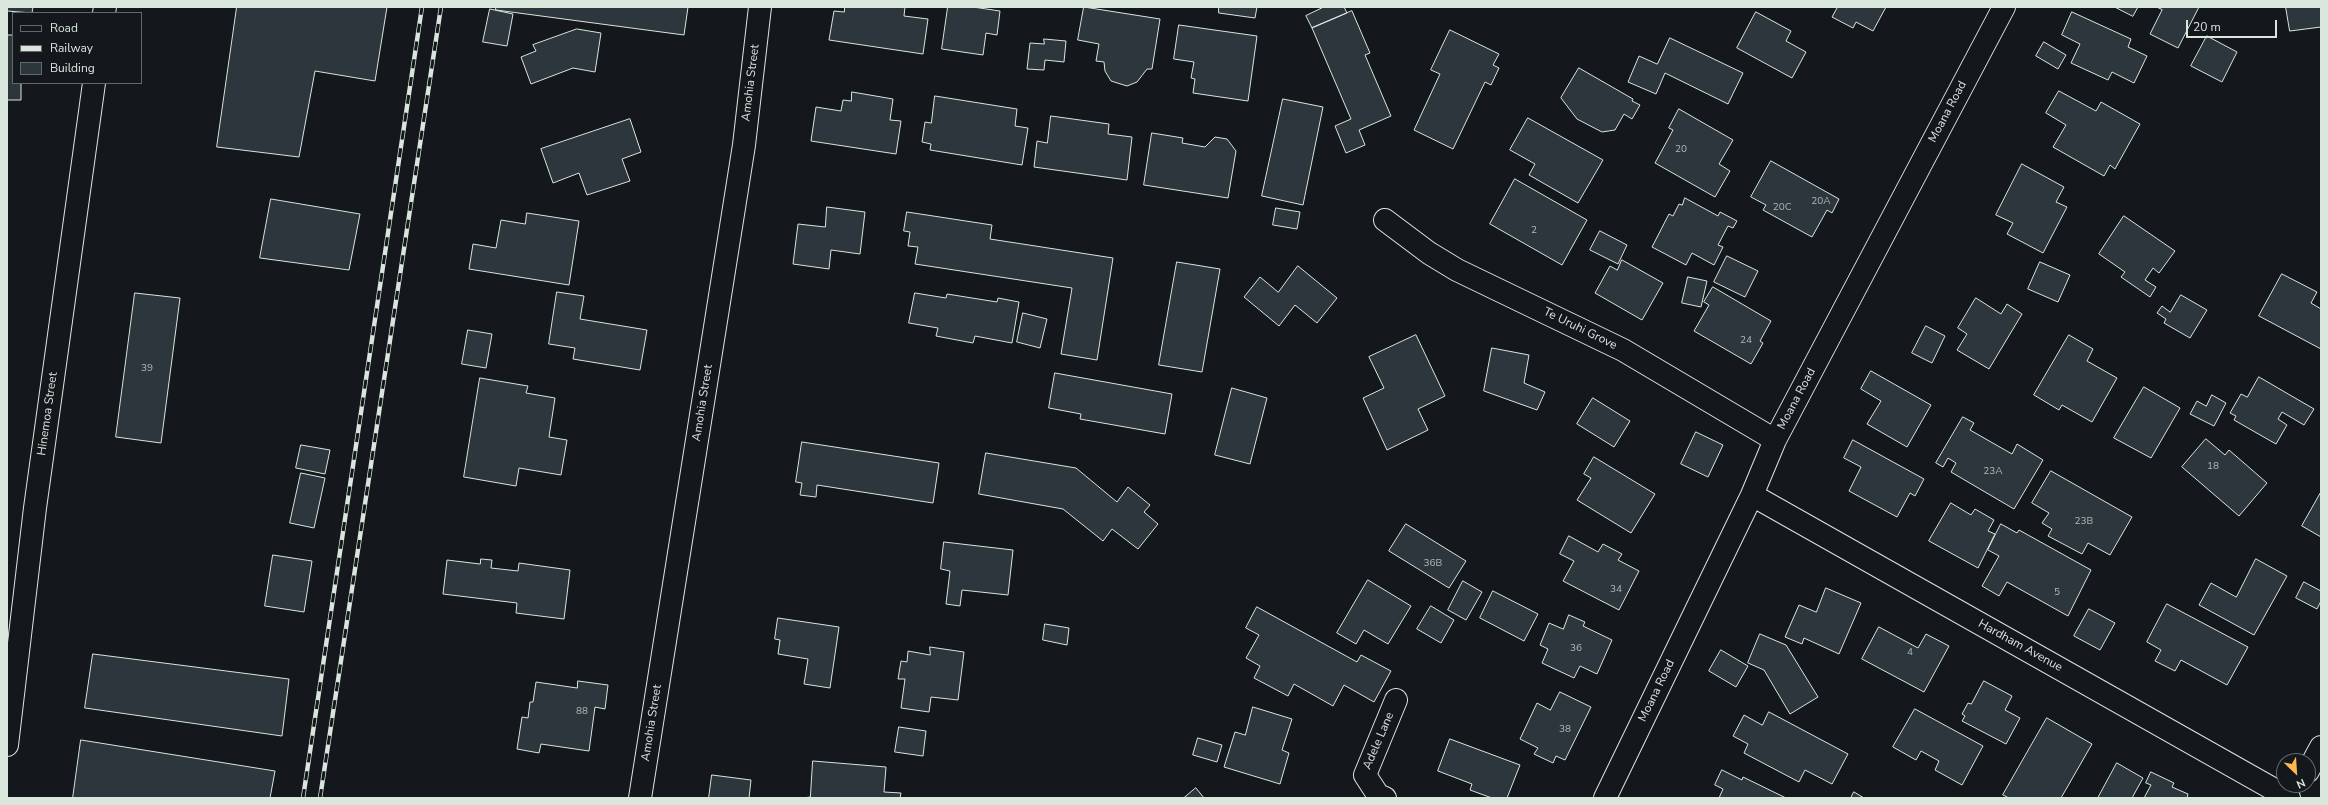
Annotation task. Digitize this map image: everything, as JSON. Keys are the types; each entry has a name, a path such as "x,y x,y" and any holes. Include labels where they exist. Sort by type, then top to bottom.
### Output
{"street":[{"name":"Amohia Street","path":"640,798 744,145 760,7"},
{"name":"Moana Road","path":"1605,798 1752,495 1775,440 2004,7"},
{"name":"Hinemoa Street","path":"7,745 14,618 94,84"},
{"name":"Te Uruhi Grove","path":"1386,220 1429,253 1457,270 1623,350 1775,440"},
{"name":"Hardham Avenue","path":"1752,495 2289,798"},
{"name":"Adele Lane","path":"1385,798 1378,795 1365,775 1396,700"},
{"path":"2316,756 2321,747"}],"building":[{"path":"7,7 33,7 32,12 7,11"},
{"path":"237,7 387,7 375,81 315,71 299,157 217,147"},
{"path":"496,7 688,7 684,35 496,10"},
{"path":"845,7 905,7 904,16 928,19 923,54 829,40 834,11 844,12"},
{"path":"948,7 973,7 1000,11 997,35 986,33 983,55 942,49"},
{"path":"1084,7 1160,19 1152,69 1147,69 1137,82 1127,86 1111,81 1105,71 1104,62 1096,61 1099,44 1078,40"},
{"path":"1219,7 1257,7 1255,18 1219,13"},
{"path":"1324,7 1344,7 1347,13 1312,28 1306,16"},
{"path":"1835,7 1886,7 1873,31 1856,22 1853,28 1832,17 1837,8"},
{"path":"2115,7 2138,7 2133,16"},
{"path":"2157,7 2199,7 2178,48 2150,34 2162,10"},
{"path":"2286,7 2321,7 2321,27 2290,31"},
{"path":"490,9 513,14 507,46 483,42"},
{"path":"1352,11 1370,53 1365,55 1391,116 1359,130 1365,145 1346,153 1335,126 1351,119 1312,28"},
{"path":"1756,12 1791,31 1786,41 1806,52 1792,78 1737,48"},
{"path":"2072,12 2131,39 2128,47 2147,56 2134,83 2112,72 2108,80 2071,63 2080,44 2062,35"},
{"path":"1179,25 1257,36 1248,101 1193,93 1195,79 1191,78 1194,62 1174,59"},
{"path":"577,29 601,33 595,72 573,68 531,84 521,57 536,51 533,45"},
{"path":"1450,30 1499,54 1493,65 1499,68 1491,85 1485,82 1453,149 1414,130 1440,74 1431,70"},
{"path":"7,35 12,35 12,84 21,84 21,100 7,100"},
{"path":"2207,36 2237,52 2222,82 2191,66"},
{"path":"1670,38 1743,73 1728,104 1665,73 1656,94 1628,82 1639,56 1657,64"},
{"path":"1044,39 1066,41 1064,62 1045,60 1044,70 1027,69 1030,43 1044,44"},
{"path":"2044,42 2066,55 2058,69 2036,56"},
{"path":"1579,68 1633,99 1632,101 1640,105 1632,119 1624,114 1615,130 1602,132 1577,119 1561,98"},
{"path":"2059,91 2096,111 2101,102 2140,124 2115,169 2110,165 2104,176 2053,147 2066,125 2046,113"},
{"path":"852,92 893,99 890,120 901,121 896,154 811,141 816,107 841,111 843,100 851,101"},
{"path":"935,96 1017,109 1015,126 1028,128 1022,165 930,150 931,144 922,142 925,122 931,123"},
{"path":"1283,99 1323,107 1303,205 1262,196"},
{"path":"1679,109 1733,140 1719,164 1730,171 1715,197 1655,163 1673,130 1669,128"},
{"path":"1051,116 1109,124 1108,134 1132,137 1127,180 1034,167 1037,141 1047,143"},
{"path":"1528,118 1603,160 1578,203 1529,175 1535,164 1510,150"},
{"path":"630,119 641,152 622,159 630,181 587,195 579,173 553,183 541,149"},
{"path":"1152,133 1183,138 1182,143 1205,147 1215,137 1227,139 1236,151 1228,198 1144,185"},
{"path":"1771,161 1839,199 1832,213 1827,210 1812,237 1763,210 1766,205 1751,197"},
{"path":"2022,164 2064,187 2056,202 2067,207 2043,253 2007,234 2013,223 1996,215"},
{"path":"1515,179 1587,220 1562,265 1490,224"},
{"path":"1685,198 1718,216 1720,212 1737,221 1733,228 1728,226 1718,245 1723,247 1714,265 1692,253 1686,265 1652,247 1669,214 1673,216 1679,204 1682,205"},
{"path":"271,199 360,214 349,270 260,258"},
{"path":"827,207 865,212 860,254 831,250 829,269 793,264 798,224 825,227"},
{"path":"1276,208 1300,212 1297,229 1273,225"},
{"path":"907,212 992,225 990,239 1113,258 1097,360 1061,354 1072,288 915,264 918,247 908,246 910,232 904,231"},
{"path":"527,213 579,221 569,285 469,269 473,244 496,248 501,220 525,224"},
{"path":"2124,216 2175,251 2159,273 2153,268 2145,280 2156,287 2150,297 2121,277 2125,272 2099,254"},
{"path":"1600,231 1627,245 1618,264 1590,250"},
{"path":"1727,256 1758,271 1745,297 1714,282"},
{"path":"1622,260 1663,283 1642,320 1595,293 1610,266 1617,270"},
{"path":"1177,262 1220,269 1202,372 1159,365"},
{"path":"2040,262 2070,275 2058,302 2028,289"},
{"path":"1298,266 1337,298 1317,323 1295,305 1279,326 1244,297 1260,277 1278,292"},
{"path":"2282,274 2317,292 2311,303 2321,309 2321,349 2259,316"},
{"path":"1688,277 1707,281 1701,307 1682,303"},
{"path":"1713,287 1771,321 1760,341 1763,343 1751,364 1694,331 1709,305 1704,302"},
{"path":"557,292 584,296 580,319 647,330 640,370 573,359 575,348 549,344"},
{"path":"135,293 180,298 161,443 116,437"},
{"path":"915,293 946,298 947,294 997,302 998,298 1019,302 1012,343 975,336 973,343 936,336 938,328 909,323"},
{"path":"2181,295 2207,310 2190,338 2164,323 2166,319 2157,313 2162,306 2170,312"},
{"path":"1976,298 2001,314 2007,304 2022,314 1989,369 1957,350 1967,334 1958,328"},
{"path":"1023,313 1047,319 1040,348 1017,342"},
{"path":"1926,326 1945,336 1932,363 1912,353"},
{"path":"468,330 492,334 486,368 462,364"},
{"path":"1416,335 1445,396 1418,409 1428,430 1387,450 1363,398 1384,388 1369,357"},
{"path":"2069,335 2093,349 2087,361 2117,378 2092,422 2062,405 2059,410 2034,395"},
{"path":"1492,348 1529,355 1524,383 1545,392 1537,410 1484,391"},
{"path":"1871,371 1931,405 1907,447 1867,424 1881,401 1861,389"},
{"path":"1055,373 1172,394 1165,434 1080,419 1081,414 1049,408"},
{"path":"2259,377 2314,409 2304,425 2282,412 2278,419 2287,425 2276,444 2234,420 2236,416 2230,413 2241,394 2247,397"},
{"path":"480,378 528,386 526,393 555,398 549,437 567,440 561,475 519,468 516,486 464,477"},
{"path":"2144,387 2180,408 2151,458 2114,438"},
{"path":"1232,388 1267,398 1250,464 1215,455"},
{"path":"2212,395 2226,403 2214,426 2190,414 2197,401 2206,406"},
{"path":"1593,398 1630,421 1614,447 1577,424"},
{"path":"1963,417 1974,423 1970,430 2012,454 2017,444 2043,460 2014,509 1951,472 1956,463 1948,458 1943,467 1936,463"},
{"path":"1696,432 1723,445 1708,477 1681,464"},
{"path":"2206,439 2225,455 2229,450 2267,483 2239,516 2182,467"},
{"path":"1853,440 1924,479 1915,496 1910,493 1897,517 1849,491 1861,467 1844,458"},
{"path":"802,442 939,463 933,503 817,485 816,497 800,495 802,483 796,482"},
{"path":"301,445 330,450 325,474 296,468"},
{"path":"986,453 1076,468 1117,502 1128,487 1150,505 1144,512 1158,524 1138,549 1112,529 1103,541 1063,509 979,494"},
{"path":"1594,457 1655,494 1631,533 1577,500 1591,478 1584,474"},
{"path":"2051,471 2132,517 2110,555 2088,543 2082,554 2048,536 2052,529 2042,523 2049,513 2032,503"},
{"path":"301,473 325,478 314,528 290,523"},
{"path":"2321,492 2321,537 2302,526"},
{"path":"1951,503 1971,515 1975,509 1994,520 1988,531 1995,534 1978,568 1929,541"},
{"path":"1406,524 1466,561 1449,588 1389,551"},
{"path":"2001,524 2017,533 2019,530 2091,570 2068,616 2007,582 1999,596 1982,586 1999,556 1988,550"},
{"path":"1569,536 1598,552 1603,544 1622,554 1618,560 1639,571 1619,610 1563,581 1574,561 1560,554"},
{"path":"944,542 1013,550 1008,595 962,590 960,606 946,604 950,571 941,569"},
{"path":"273,555 312,561 304,612 265,606"},
{"path":"481,559 492,560 491,568 518,571 519,563 570,570 564,619 516,613 517,603 443,594 447,560 480,564"},
{"path":"2256,559 2287,576 2254,635 2199,605 2211,583 2236,597"},
{"path":"1368,580 1411,606 1388,644 1364,630 1356,644 1337,633"},
{"path":"1463,581 1482,592 1466,620 1448,610"},
{"path":"2304,582 2321,591 2321,601 2317,609 2296,598"},
{"path":"1826,588 1861,603 1839,654 1804,638 1802,644 1785,637 1799,605 1816,612"},
{"path":"1493,591 1538,614 1524,641 1480,618"},
{"path":"2167,604 2248,647 2227,685 2181,660 2175,671 2155,661 2161,650 2147,642"},
{"path":"1431,606 1454,620 1441,643 1417,629"},
{"path":"1257,607 1357,662 1361,655 1391,671 1374,702 1344,685 1333,706 1294,684 1288,696 1254,678 1260,666 1246,658 1259,635 1246,628"},
{"path":"2089,609 2115,623 2100,650 2074,636"},
{"path":"1569,615 1585,622 1583,626 1612,640 1597,674 1580,666 1574,678 1542,663 1548,649 1540,645 1549,623 1563,629"},
{"path":"778,618 839,627 830,688 804,684 808,659 778,654 780,640 775,639"},
{"path":"1045,624 1069,628 1067,645 1043,640"},
{"path":"1879,627 1918,648 1926,634 1949,646 1924,692 1862,659"},
{"path":"1760,634 1786,645 1818,697 1790,714 1764,670 1748,663"},
{"path":"930,647 964,652 958,700 931,697 929,712 901,708 905,679 898,679 901,661 907,662 908,651 930,655"},
{"path":"1721,650 1748,666 1736,687 1709,671"},
{"path":"93,654 289,679 282,736 85,708"},
{"path":"578,681 608,685 605,709 595,707 589,751 541,744 539,753 517,749 522,717 528,718 530,702 533,702 536,682 577,688"},
{"path":"1984,681 2012,696 2005,710 2020,718 2006,744 1962,721 1965,716 1962,714 1968,703 1971,704"},
{"path":"1560,692 1591,707 1565,760 1556,756 1553,763 1534,754 1538,748 1520,739 1537,703 1550,710"},
{"path":"1253,707 1292,719 1282,750 1289,753 1280,784 1224,767 1235,732 1245,735"},
{"path":"1915,709 1983,746 1962,785 1935,770 1939,761 1921,751 1916,760 1893,747"},
{"path":"1769,712 1848,754 1832,784 1805,770 1799,782 1744,753 1748,744 1733,736 1744,715 1762,725"},
{"path":"2047,718 2092,744 2061,798 2009,798 2003,795"},
{"path":"899,727 926,731 923,756 895,752"},
{"path":"1198,738 1222,745 1217,762 1193,755"},
{"path":"1450,739 1520,765 1507,798 1492,798 1470,790 1472,784 1438,771"},
{"path":"81,740 275,771 270,798 73,798"},
{"path":"813,761 886,767 884,792 901,793 900,798 803,798 810,797"},
{"path":"2117,763 2143,778 2132,798 2098,798"},
{"path":"1722,770 1742,780 1743,777 1786,798 1719,798 1723,789 1715,785"},
{"path":"2151,772 2174,783 2172,787 2188,794 2187,798 2144,798 2151,785 2146,783"},
{"path":"712,775 751,780 749,798 709,798"},
{"path":"1196,788 1204,798 1184,798"},
{"path":"1854,792 1864,798 1851,798"}],"railway":[{"path":"303,798 422,7"},
{"path":"320,798 441,7"}]}
